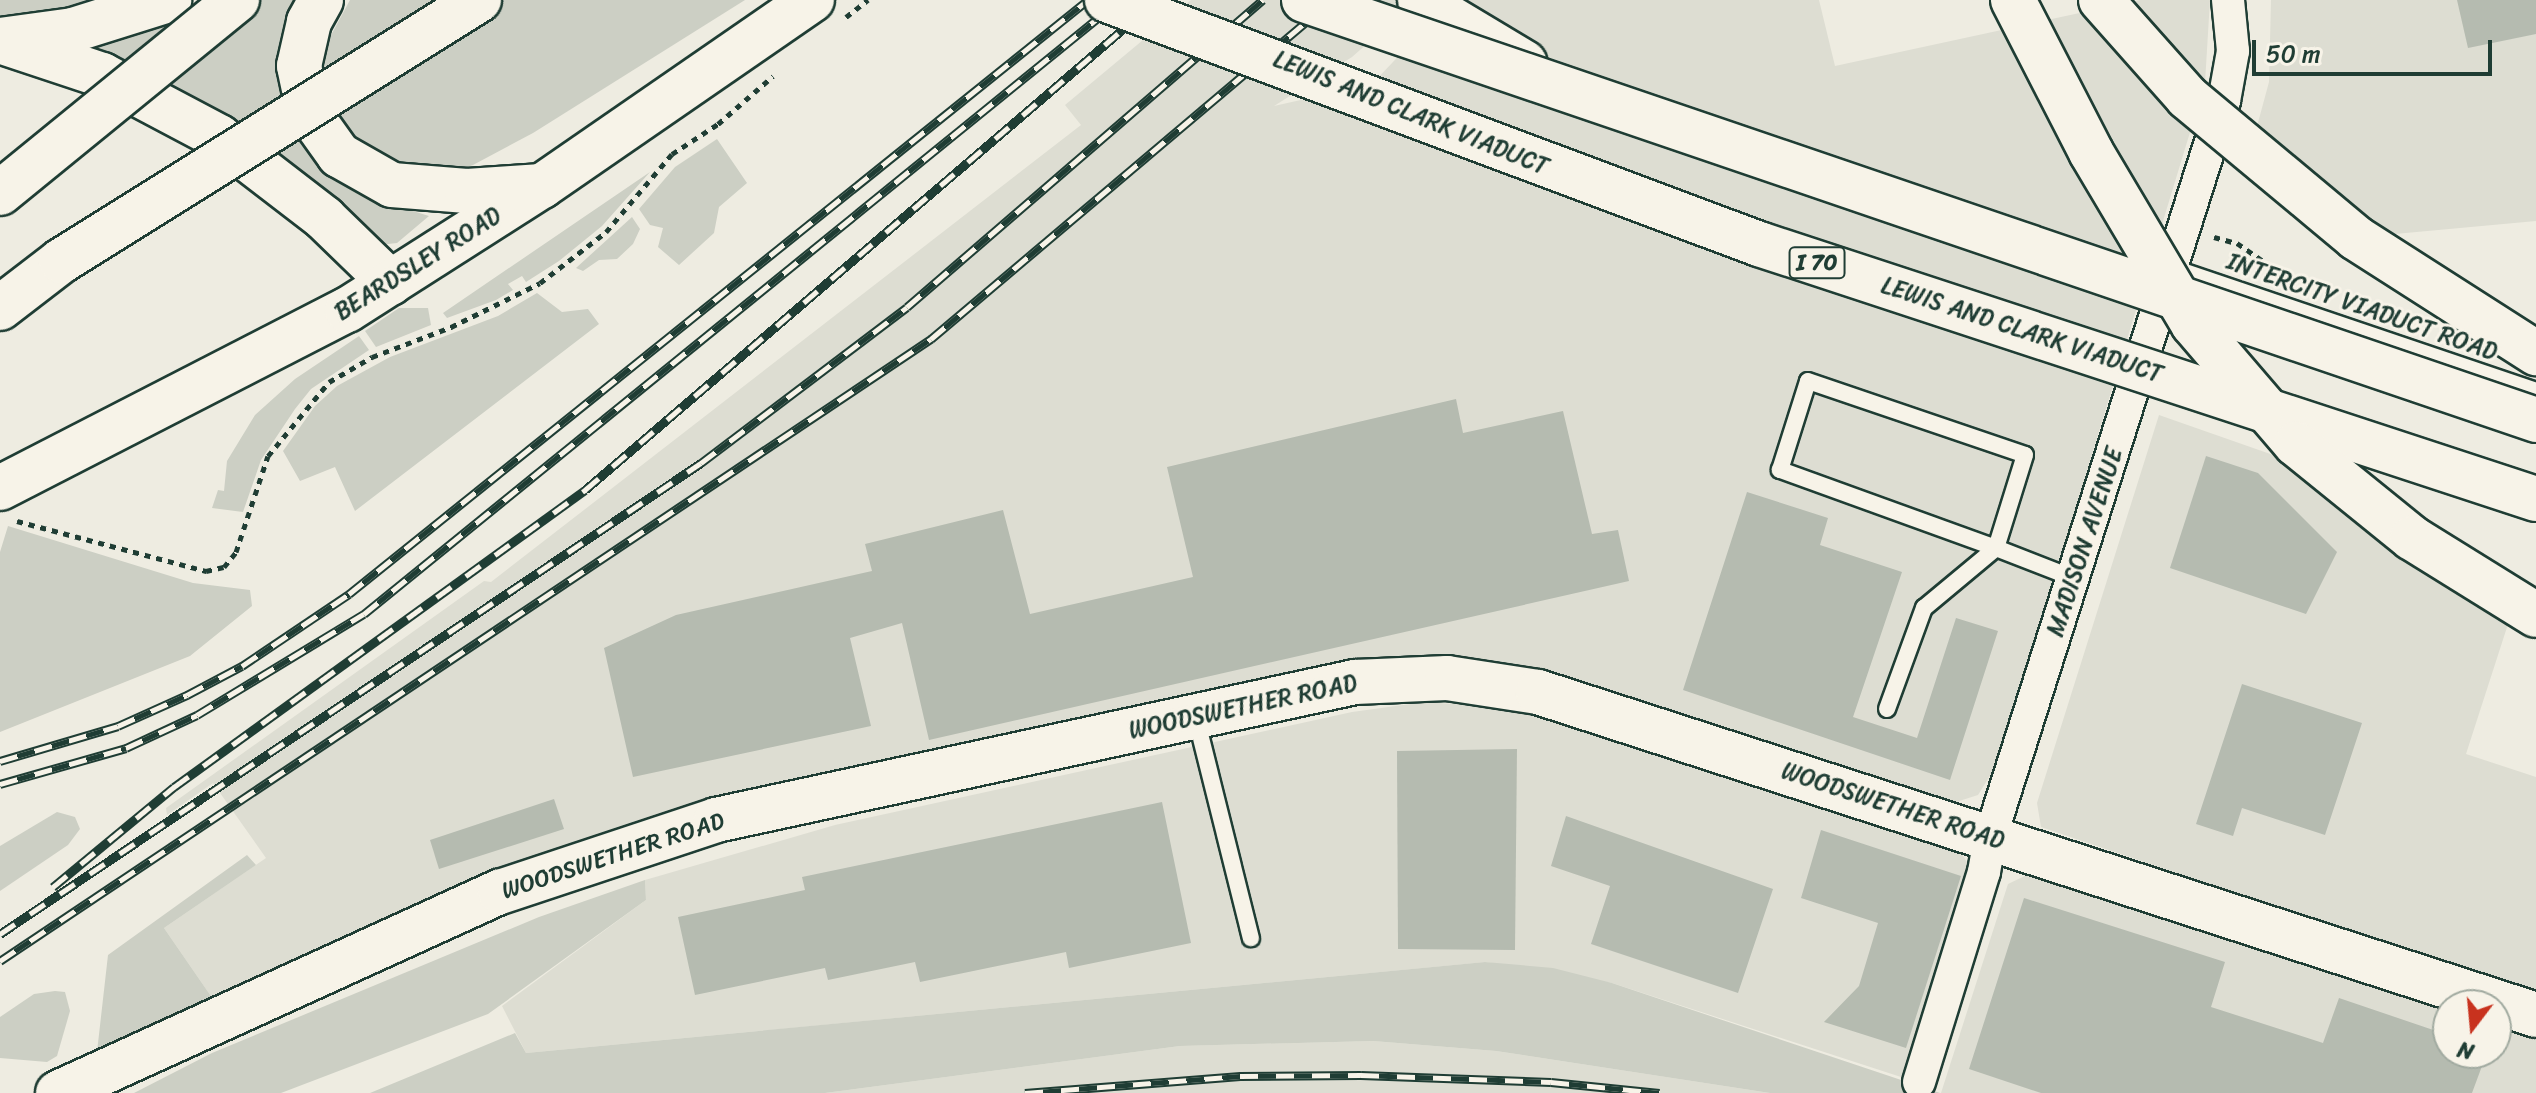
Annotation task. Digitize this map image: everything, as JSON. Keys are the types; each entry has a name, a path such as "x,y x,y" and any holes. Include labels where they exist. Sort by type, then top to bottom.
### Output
{"main road":[{"path":"0,41 73,30 169,0"},
{"path":"0,193 237,0"},
{"path":"321,0 309,22 299,66 309,113 339,155 392,185 467,191 542,186"},
{"path":"0,308 61,261 479,0"},
{"name":"LEWIS AND CLARK VIADUCT","path":"1107,0 1759,244 2536,499"},
{"path":"1304,0 1592,95 2536,420"},
{"path":"1420,0 1457,26 1592,95"},
{"path":"2013,0 2091,152 2193,324 2296,444 2412,538 2536,615"},
{"path":"2101,0 2187,97 2356,238 2536,353"},
{"name":"BEARDSLEY ROAD","path":"4,506 312,331 828,10"},
{"path":"0,41 102,75 219,137 324,218 391,283"},
{"name":"WOODSWETHER ROAD","path":"58,1093 500,892 716,820 1355,682 1447,678 1538,692 2536,1015"}],"street":[{"name":"MADISON AVENUE","path":"1919,1082 1984,872 1990,838 2224,101 2233,51 2228,0"}],"lane":[{"name":"INTERCITY VIADUCT ROAD","path":"2173,268 2536,391"},
{"path":"1887,709 1924,608 1996,548 2025,455 1808,381 1780,470 1996,548 2073,578"},
{"path":"1196,716 1251,938"}],"path":[{"path":"828,10 868,0"},
{"path":"4,506 16,520 206,571 224,567 236,552 268,456 329,382 372,357 451,327 540,283 606,232 672,154 718,124 786,65"}],"shaded area":[{"path":"0,0 127,0 0,21"},
{"path":"205,0 308,0 339,180 358,194 429,216 397,243 379,245 78,44"},
{"path":"350,0 745,0 533,133 473,165 441,176 391,170 339,127 323,76 323,50"},
{"path":"1191,0 1417,0 1352,57 1274,106 1372,84 1452,0 1819,0 1835,66 2140,0 2210,0 2205,83 2052,586 1991,774 1978,795 1956,802 1531,672 866,777 215,1002 164,928 266,858 213,783 167,815 166,808 484,581 491,582 1081,125 1065,105"},
{"path":"2271,0 2536,0 2536,221 2384,235 2256,130 2269,82"},
{"path":"717,139 747,183 719,207 714,233 679,265 658,247 663,228 650,225 639,209 675,167"},
{"path":"650,172 602,226 559,261 526,282 522,276 508,284 513,290 496,300 447,318 443,313"},
{"path":"632,217 640,229 633,244 617,259 599,260 583,271 576,268"},
{"path":"537,293 562,312 588,309 599,324 355,511 335,467 300,481 283,451 315,406 337,386 390,357 498,316"},
{"path":"399,308 428,308 431,325 376,347 365,331"},
{"path":"359,336 369,350 311,389 295,409 261,460 243,512 212,508 218,490 224,491 227,461 255,415 295,379"},
{"path":"2159,415 2276,456 2417,568 2509,621 2466,754 2536,777 2536,995 2041,827 2037,803"},
{"path":"8,526 193,583 250,590 252,606 190,656 0,732 0,552"},
{"path":"1425,702 1524,709 1960,850 1969,866 1901,1077 1612,983 1486,962 526,1053 502,1006 646,900 645,880 835,825 1352,712"},
{"path":"57,812 75,817 80,829 68,845 0,891 0,846"},
{"path":"247,855 256,865 164,928 215,1002 97,1052 108,955"},
{"path":"2031,873 2432,1006 2432,1069 2512,1069 2512,1032 2536,1040 2536,1093 1941,1093 2008,884"},
{"path":"645,880 646,900 488,1014 281,1093 134,1093 212,1053 539,917"},
{"path":"1485,962 1553,968 1612,983 1940,1093 1770,1093 1496,1051 1373,1041 1180,1046 825,1093 370,1093 515,1033 526,1053"},
{"path":"65,992 70,1011 57,1056 47,1062 0,1058 0,1017 34,994"},
{"path":"1373,1041 1496,1051 1770,1093 825,1093 1180,1046"}],"building":[{"path":"2457,0 2536,0 2536,34 2468,48"},
{"path":"1456,399 1463,433 1563,411 1592,534 1618,530 1629,581 929,740 902,623 850,638 871,726 633,777 604,648 676,615 872,571 865,544 1003,510 1030,614 1193,577 1167,467"},
{"path":"2206,456 2258,473 2337,552 2306,614 2170,568"},
{"path":"1747,492 1828,518 1820,545 1902,572 1853,717 1917,738 1956,618 1998,631 1950,780 1683,690"},
{"path":"2242,684 2362,723 2325,835 2242,808 2233,836 2196,824"},
{"path":"1517,749 1515,950 1398,949 1397,751"},
{"path":"554,799 564,829 439,869 430,840"},
{"path":"1162,802 1191,943 1069,968 1066,952 920,982 915,962 828,980 825,968 695,995 678,917 805,890 802,877"},
{"path":"1566,816 1773,889 1738,993 1591,944 1610,886 1551,866"},
{"path":"1821,830 1961,876 1906,1048 1824,1022 1859,986 1878,923 1801,898"},
{"path":"2024,898 2225,962 2211,1007 2323,1043 2339,998 2432,1030 2432,1069 2481,1069 2472,1093 2041,1093 1969,1069"}],"railway":[{"path":"0,761 118,726 187,695 242,666 349,594 1088,0"},
{"path":"0,784 126,748 197,715 364,614 1120,0"},
{"path":"53,887 174,787 585,490 1157,0"},
{"path":"0,934 701,463 907,307 1263,0"},
{"path":"0,961 931,339 1332,0"},
{"path":"1025,1093 1240,1076 1361,1075 1551,1082 1659,1093"}]}
